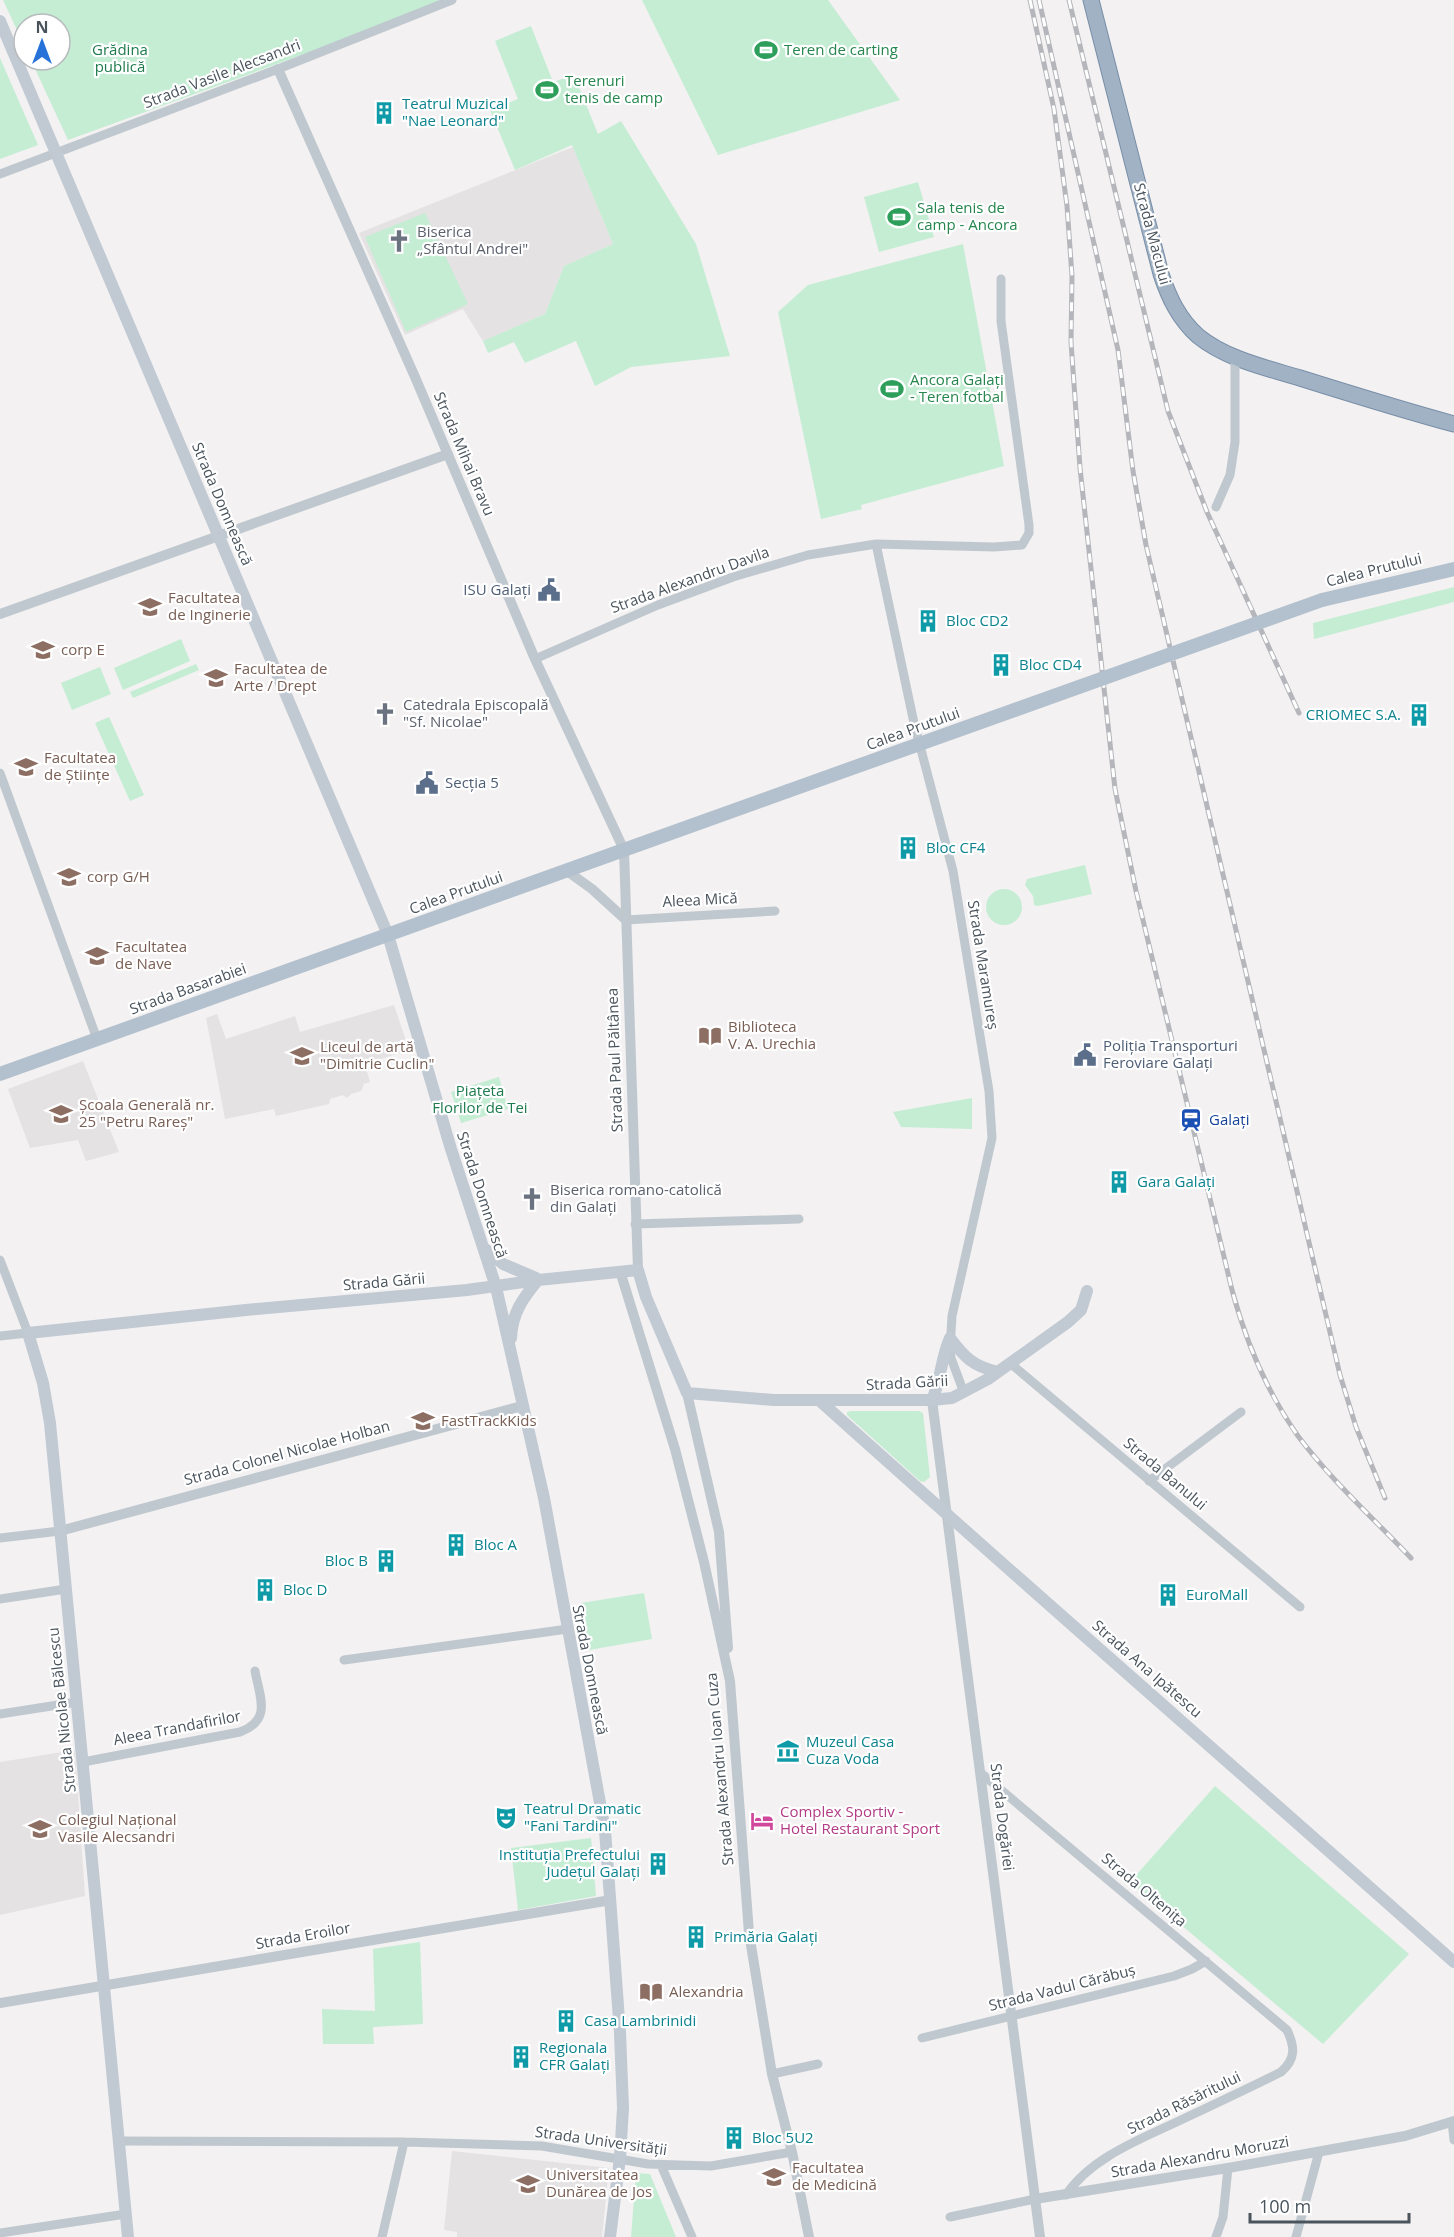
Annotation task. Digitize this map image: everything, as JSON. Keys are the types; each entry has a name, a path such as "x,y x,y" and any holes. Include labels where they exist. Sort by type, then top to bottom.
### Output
{"highway":[{"name":"Strada Macului","path":"1091,0 1167,293 1187,326 1200,337 1235,356 1379,403 1454,424"}],"main road":[{"name":"Strada Domnească","path":"0,21 388,935 451,1149 496,1287 544,1498 604,1824 623,2099 620,2158 610,2237"},
{"name":"Calea Prutului","path":"388,935 1322,600 1454,568"},
{"name":"Strada Basarabiei","path":"0,1074 388,935"},
{"path":"483,1247 504,1264 538,1280 524,1296 517,1309 512,1324 510,1351"},
{"path":"638,1270 651,1308 687,1393"},
{"name":"Strada Gării","path":"28,1334 246,1310 496,1287 538,1280 638,1270"},
{"name":"Strada Gării","path":"687,1393 819,1400 952,1398 998,1372 1068,1322 1081,1310 1088,1291"},
{"name":"Strada Nicolae Bălcescu","path":"28,1334 39,1368 47,1405 128,2237"},
{"path":"951,1338 960,1351 975,1365 998,1372"},
{"path":"932,1400 938,1387 944,1353 951,1338"},
{"name":"Strada Ana Ipătescu","path":"819,1400 947,1516 1180,1718 1454,1962"}],"street":[{"name":"Strada Vasile Alecsandri","path":"0,174 278,69 452,0"},
{"name":"Strada Mihai Bravu","path":"278,69 401,344 535,659 624,850"},
{"name":"Strada Alexandru Davila","path":"535,659 658,605 733,577 808,555 876,544 1016,547 1022,545 1027,539 1029,525 1002,321 1001,279"},
{"path":"1216,507 1230,476 1235,442 1235,356"},
{"path":"0,614 447,454"},
{"name":"Strada Maramureș","path":"876,544 914,723 953,870 991,1111 992,1138 962,1263 952,1316 951,1358 964,1393"},
{"path":"0,773 97,1039"},
{"name":"Strada Paul Păltânea","path":"624,850 638,1270"},
{"path":"567,871 592,889 626,920"},
{"name":"Aleea Mică","path":"626,920 775,911"},
{"path":"635,1224 799,1219"},
{"name":"Strada Nicolae Bălcescu","path":"0,1260 28,1334"},
{"name":"Strada Alexandru Ioan Cuza","path":"620,1271 627,1301 675,1449 704,1562 730,1681 749,1933 772,2074 792,2152 809,2237"},
{"name":"Strada Gării","path":"0,1336 28,1334"},
{"name":"Strada Banului","path":"1010,1363 1300,1607"},
{"path":"687,1393 719,1532 730,1681"},
{"name":"Strada Dogăriei","path":"932,1400 1040,2237"},
{"name":"Strada Colonel Nicolae Holban","path":"60,1531 522,1406"},
{"path":"1149,1481 1240,1412"},
{"path":"0,1538 60,1531"},
{"path":"0,1599 66,1589"},
{"path":"344,1660 568,1629"},
{"name":"Aleea Trandafirilor","path":"83,1762 252,1728 259,1721 262,1710 255,1671"},
{"path":"0,1714 77,1702"},
{"name":"Strada Oltenița","path":"982,1774 1287,2030"},
{"name":"Strada Eroilor","path":"0,2003 611,1900"},
{"name":"Strada Vadul Cărăbuș","path":"922,2038 1174,1976 1206,1960"},
{"name":"Strada Răsăritului","path":"1066,2195 1074,2182 1087,2171 1142,2138 1281,2072 1291,2064 1294,2050 1287,2030"},
{"path":"772,2074 818,2064"},
{"path":"1453,2122 1454,2140"},
{"name":"Strada Alexandru Moruzzi","path":"950,2217 1035,2199 1406,2136 1453,2122"},
{"name":"Strada Universității","path":"119,2141 404,2142 542,2146 661,2165 711,2166 792,2152"},
{"path":"382,2237 404,2142"},
{"path":"1296,2237 1319,2151"},
{"path":"661,2165 692,2237"},
{"path":"1216,2237 1223,2217 1228,2168"},
{"path":"0,2234 126,2214"}],"shaded area":[{"path":"573,147 613,244 564,266 545,314 483,341 463,309 405,335 359,233"},
{"name":"Liceul de artă \"Dimitrie Cuclin\"","path":"394,1005 409,1050 371,1062 366,1068 370,1082 364,1084 361,1091 347,1098 343,1095 330,1099 329,1104 276,1116 274,1109 225,1119 206,1018 217,1014 226,1039 295,1016 300,1032"},
{"name":"Școala Generală nr. 25 \"Petru Rareș\"","path":"83,1061 119,1152 86,1161 78,1140 30,1148 8,1089"},
{"name":"Colegiul Național Vasile Alecsandri","path":"75,1750 85,1896 0,1915 0,1762"},
{"name":"Universitatea Dunărea de Jos","path":"452,2151 609,2168 602,2237 457,2237 457,2232 444,2230"}],"green space":[{"name":"Grădina publică","path":"3,0 453,0 68,140 37,72 72,72 72,12 12,12 12,19"},
{"name":"Teren de carting","path":"642,0 828,0 900,100 718,155"},
{"path":"531,26 553,82 574,75 598,134 621,121 696,244 730,356 631,367 595,386 576,341 525,363 514,342 488,353 483,341 545,314 564,266 613,244 572,145 515,170 490,110 518,99 495,41"},
{"path":"0,58 38,145 0,159"},
{"name":"Sala tenis de camp - Ancora","path":"918,182 934,237 879,252 864,197"},
{"path":"425,213 468,304 406,332 365,237"},
{"name":"Ancora Galați - Teren fotbal","path":"963,244 1004,466 861,505 862,509 821,519 778,312 808,285"},
{"path":"1454,587 1454,602 1314,639 1313,623"},
{"path":"181,639 190,661 123,690 114,668"},
{"path":"196,664 199,670 133,698 130,692"},
{"path":"100,667 111,694 72,710 61,683"},
{"path":"109,717 144,795 130,801 95,723"},
{"path":"1085,865 1092,894 1034,905 1033,896 1025,885 1027,879"},
{"path":"1004,889 1016,895 1022,907 1016,919 1004,925 992,919 986,907 992,895"},
{"name":"Piațeta Florilor de Tei","path":"499,1077 508,1109 461,1123 451,1092"},
{"path":"972,1098 972,1129 901,1127 893,1112"},
{"path":"919,1411 923,1413 930,1477 924,1482 920,1481 847,1415 847,1412"},
{"path":"644,1593 652,1639 589,1650 581,1603"},
{"path":"1215,1786 1409,1954 1323,2044 1130,1882"},
{"path":"591,1838 596,1896 518,1910 511,1848"},
{"path":"420,1942 423,2024 373,2027 374,2044 323,2044 322,2009 375,2011 373,1949"},
{"path":"636,2173 650,2174 676,2237 631,2237"}],"railway":[{"path":"1030,0 1054,109 1067,206 1072,276 1071,342 1080,468 1115,789 1136,891 1232,1290 1244,1329 1267,1384 1298,1436 1338,1483 1411,1558"},
{"path":"1039,0 1118,350 1133,471 1146,545 1340,1375 1356,1427 1385,1498"},
{"path":"1069,0 1168,411 1207,512 1299,713"}],"place":[{"name":"Teren de carting","path":"766,50"},
{"name":"Terenuri tenis de camp","path":"547,90"},
{"name":"Teatrul Muzical \"Nae Leonard\"","path":"384,113"},
{"name":"Sala tenis de camp - Ancora","path":"899,217"},
{"name":"Biserica „Sfântul Andrei\"","path":"399,241"},
{"name":"Ancora Galați - Teren fotbal","path":"892,389"},
{"name":"ISU Galați","path":"549,590"},
{"name":"Facultatea de Inginerie","path":"150,607"},
{"name":"Bloc CD2","path":"928,621"},
{"name":"corp E","path":"43,650"},
{"name":"Bloc CD4","path":"1001,665"},
{"name":"Facultatea de Arte / Drept","path":"216,678"},
{"name":"Catedrala Episcopală \"Sf. Nicolae\"","path":"385,714"},
{"name":"CRIOMEC S.A.","path":"1419,715"},
{"name":"Facultatea de Științe","path":"26,767"},
{"name":"Secția 5","path":"427,783"},
{"name":"Bloc CF4","path":"908,848"},
{"name":"corp G/H","path":"69,877"},
{"name":"Facultatea de Nave","path":"97,956"},
{"name":"Biblioteca V. A. Urechia","path":"710,1036"},
{"name":"Poliția Transporturi Feroviare Galați","path":"1085,1055"},
{"name":"Liceul de artă \"Dimitrie Cuclin\"","path":"302,1056"},
{"name":"Școala Generală nr. 25 \"Petru Rareș\"","path":"61,1114"},
{"name":"Galați","path":"1191,1120"},
{"name":"Gara Galați","path":"1119,1182"},
{"name":"Biserica romano-catolică din Galați","path":"532,1199"},
{"name":"FastTrackKids","path":"423,1421"},
{"name":"Bloc A","path":"456,1545"},
{"name":"Bloc B","path":"386,1561"},
{"name":"Bloc D","path":"265,1590"},
{"name":"EuroMall","path":"1168,1595"},
{"name":"Muzeul Casa Cuza Voda","path":"788,1751"},
{"name":"Teatrul Dramatic \"Fani Tardini\"","path":"506,1818"},
{"name":"Complex Sportiv - Hotel Restaurant Sport","path":"762,1821"},
{"name":"Colegiul Național Vasile Alecsandri","path":"40,1829"},
{"name":"Instituția Prefectului Județul Galați","path":"658,1864"},
{"name":"Primăria Galați","path":"696,1937"},
{"name":"Alexandria","path":"651,1992"},
{"name":"Casa Lambrinidi","path":"566,2021"},
{"name":"Regionala CFR Galați","path":"521,2057"},
{"name":"Bloc 5U2","path":"734,2138"},
{"name":"Facultatea de Medicină","path":"774,2177"},
{"name":"Universitatea Dunărea de Jos","path":"528,2184"}]}
